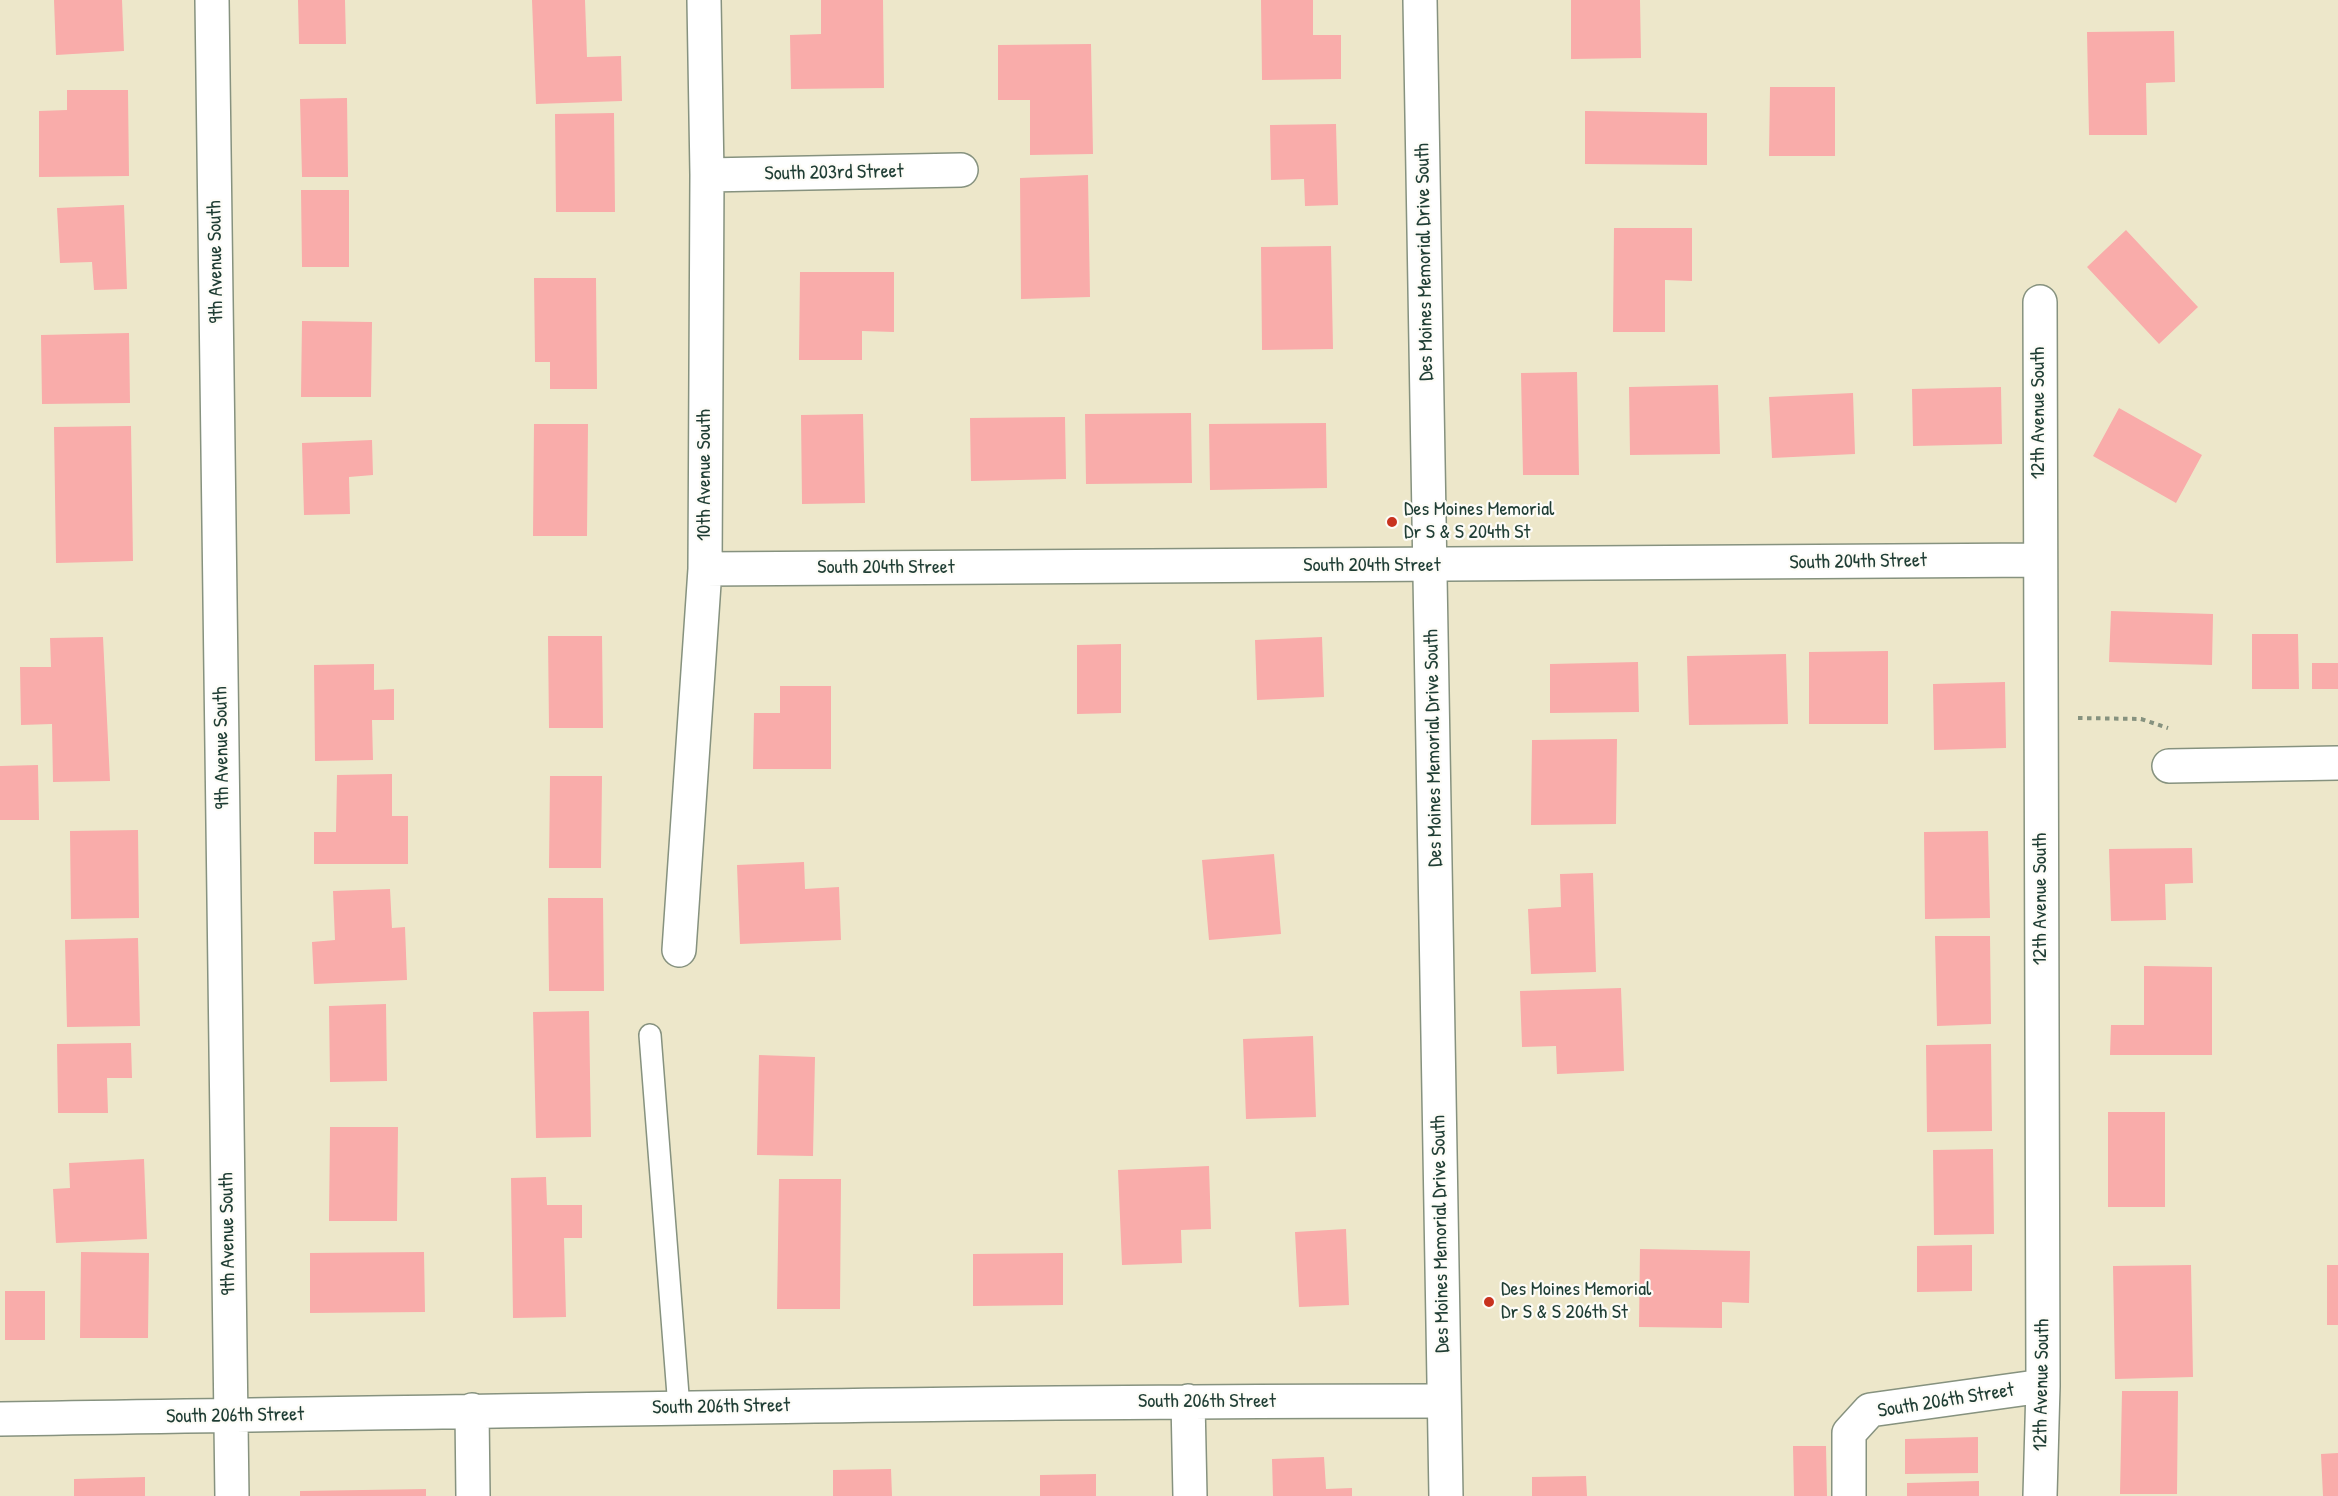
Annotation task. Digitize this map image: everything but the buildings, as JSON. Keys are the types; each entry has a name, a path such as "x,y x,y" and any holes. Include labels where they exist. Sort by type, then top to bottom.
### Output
{"street":[{"name":"9th Avenue South","path":"212,0 232,1496"},
{"name":"10th Avenue South","path":"679,950 705,569 707,175 704,0"},
{"name":"Des Moines Memorial Drive South","path":"1420,0 1432,566 1446,1496"},
{"name":"South 203rd Street","path":"707,175 961,170"},
{"name":"12th Avenue South","path":"2040,302 2043,1386 2040,1496"},
{"name":"South 204th Street","path":"705,569 1432,566 2039,560"},
{"path":"2169,766 2338,763"},
{"name":"South 206th Street","path":"1849,1496 1849,1433 1870,1410 2043,1386"},
{"name":"South 206th Street","path":"0,1419 472,1410 1188,1401 1443,1401"},
{"path":"1188,1401 1190,1496"},
{"path":"472,1410 473,1496"}],"lane":[{"path":"650,1035 679,1408"}],"path":[{"path":"2040,718 2140,719 2176,730 2206,766"}],"place":[{"name":"Des Moines Memorial Dr S & S 204th St","path":"1392,522"},
{"name":"Des Moines Memorial Dr S & S 206th St","path":"1489,1302"}]}
